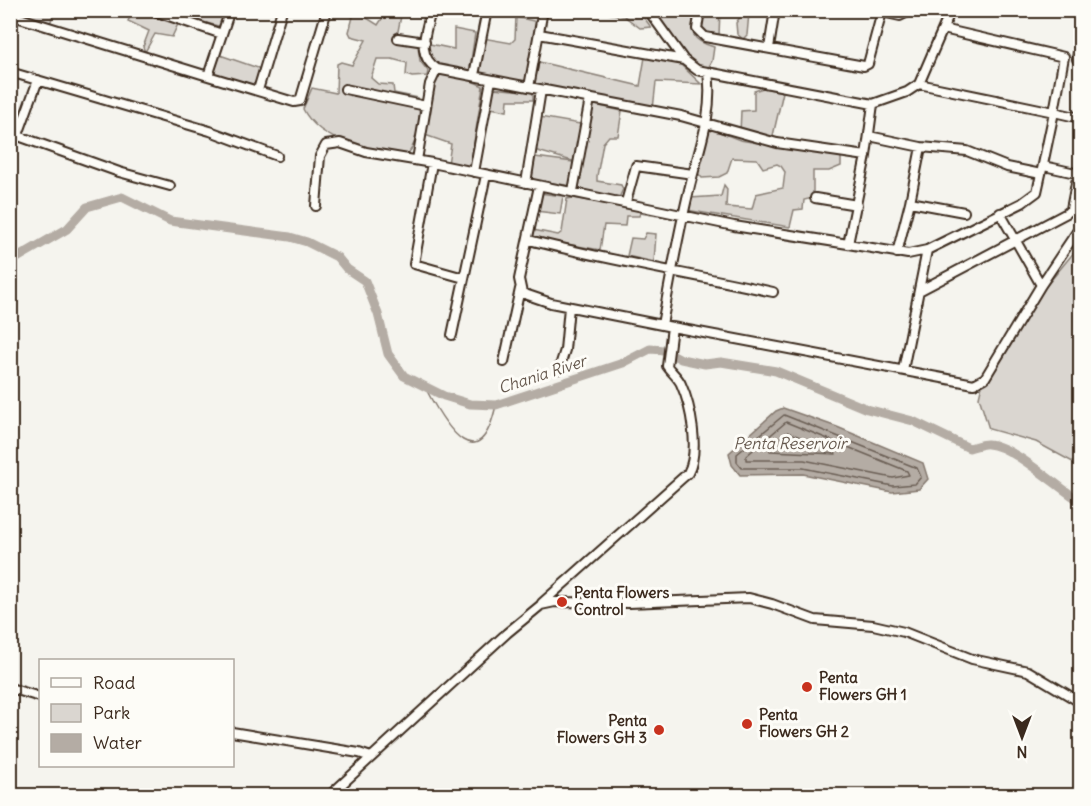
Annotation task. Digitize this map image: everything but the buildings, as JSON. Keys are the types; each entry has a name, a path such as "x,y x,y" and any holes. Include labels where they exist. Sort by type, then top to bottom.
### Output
{"street":[{"path":"152,10 222,34"},
{"path":"208,76 230,10"},
{"path":"258,90 282,10"},
{"path":"10,15 294,102 300,101 327,10"},
{"path":"431,10 425,42 425,59 437,69 707,122 777,143 866,156"},
{"path":"474,75 487,10"},
{"path":"529,87 543,10"},
{"path":"648,10 684,60 697,70 750,78 873,104 907,92 920,84 951,10"},
{"path":"700,10 697,29 701,35 866,66 882,12"},
{"path":"769,48 775,10"},
{"path":"872,10 900,16 912,10"},
{"path":"943,29 1079,59 1080,42"},
{"path":"539,34 684,60"},
{"path":"398,38 425,42"},
{"path":"316,206 320,156 324,148 331,143 340,143 380,155 417,160 684,213 734,226 897,253 927,250 1035,194 1043,170 1064,57"},
{"path":"417,160 430,84 437,69"},
{"path":"10,72 210,131 277,156"},
{"path":"662,325 684,213 707,122 711,93 708,73"},
{"path":"38,80 14,134 119,172 170,186"},
{"path":"474,172 491,80"},
{"path":"920,84 1080,118"},
{"path":"345,89 426,106"},
{"path":"526,183 542,90"},
{"path":"573,191 590,99"},
{"path":"848,244 866,156 873,104"},
{"path":"869,136 921,147 967,151 1007,167 1079,174 1069,211 919,291"},
{"path":"897,253 921,147"},
{"path":"432,163 414,264 464,278"},
{"path":"626,202 636,166 693,174"},
{"path":"452,335 486,175"},
{"path":"504,362 539,186"},
{"path":"815,198 857,204"},
{"path":"910,202 964,212"},
{"path":"1000,213 1041,285"},
{"path":"520,289 525,295 569,307 966,384 985,378 1041,285 1080,227"},
{"path":"529,240 672,273 727,280 773,292"},
{"path":"903,370 927,250"},
{"path":"559,369 565,350 569,307"},
{"path":"328,795 690,468 693,438 690,410 680,382 667,366 672,327"},
{"path":"541,605 555,602 629,603 749,598 815,620 873,625 904,632 972,659 1028,671 1080,702"},
{"path":"10,688 39,697"},
{"path":"234,732 373,755"}],"green space":[{"path":"10,11 54,11 50,24"},
{"path":"133,11 156,14 178,24 172,37 155,34 145,52 143,47 149,31 128,21"},
{"path":"174,11 226,11 222,23 218,26 180,16"},
{"path":"342,11 356,11 378,25 387,11 402,11 397,36 418,46 420,61 428,71 427,76 406,75 407,63 392,59 377,59 371,78 378,84 393,85 394,93 418,98 418,127 415,142 408,154 363,148 334,138 311,121 303,109 312,88 336,93 337,64 341,62 352,65 366,40 351,36 349,32 353,17"},
{"path":"607,11 639,11 651,27 640,28 624,16 607,13"},
{"path":"652,11 694,11 692,25 696,39 714,47 712,61 708,68 692,66"},
{"path":"701,11 720,11 719,35 701,32"},
{"path":"744,11 749,13 747,35 743,39 737,34 736,23"},
{"path":"516,17 538,22 526,85 477,76 483,38 511,43 515,39"},
{"path":"454,29 475,33 469,75 447,70 428,62 425,43 454,49"},
{"path":"217,54 261,69 257,88 210,75"},
{"path":"645,57 679,63 701,84 656,82 653,109 534,86 539,62 640,86"},
{"path":"438,73 483,86 470,167 448,164 451,144 422,134 427,103"},
{"path":"763,88 783,92 772,140 740,133 741,111 754,110 754,91"},
{"path":"489,89 533,92 533,100 508,100 507,111 491,108 487,101"},
{"path":"595,105 622,111 618,136 609,136 603,143 597,176 597,181 621,185 623,189 619,198 576,191 576,162 534,150 540,117 585,123 586,108"},
{"path":"709,128 740,140 841,157 841,166 829,171 813,171 813,198 804,200 803,209 794,210 790,227 686,210 690,198 721,196 724,185 727,189 726,207 752,209 756,194 783,188 785,172 781,166 777,164 763,168 757,159 732,158 727,173 719,177 702,178 697,172"},
{"path":"535,157 573,162 572,186 533,180 530,169"},
{"path":"539,193 563,196 560,214 536,211"},
{"path":"573,198 661,213 658,216 640,213 639,216 626,216 625,226 604,225 600,250 534,238 533,230 558,235 562,232 567,199"},
{"path":"646,233 656,234 654,262 627,256 631,238 643,239"},
{"path":"1080,245 1080,466 1036,442 989,429 979,397 984,376 1038,296"}],"water":[{"name":"Penta Reservoir","path":"783,408 837,427 923,463 928,479 919,489 892,492 803,474 740,475 732,465 729,453 776,411"}],"waterway":[{"name":"Chania River","path":"10,262 67,229 87,207 122,197 170,221 290,237 307,242 337,257 347,269 365,281 378,314 388,354 404,376 444,396 470,404 496,405 623,363 650,349 664,350 681,359 705,364 721,362 776,371 867,409 913,421 969,448 986,444 998,446 1022,459 1080,501"},
{"path":"427,391 453,432 463,440 472,443 481,439 489,427 496,405"}],"place":[{"name":"Penta Flowers Control","path":"562,602"},
{"name":"Penta Flowers GH 1","path":"807,687"},
{"name":"Penta Flowers GH 2","path":"747,724"},
{"name":"Penta Flowers GH 3","path":"659,730"}]}
